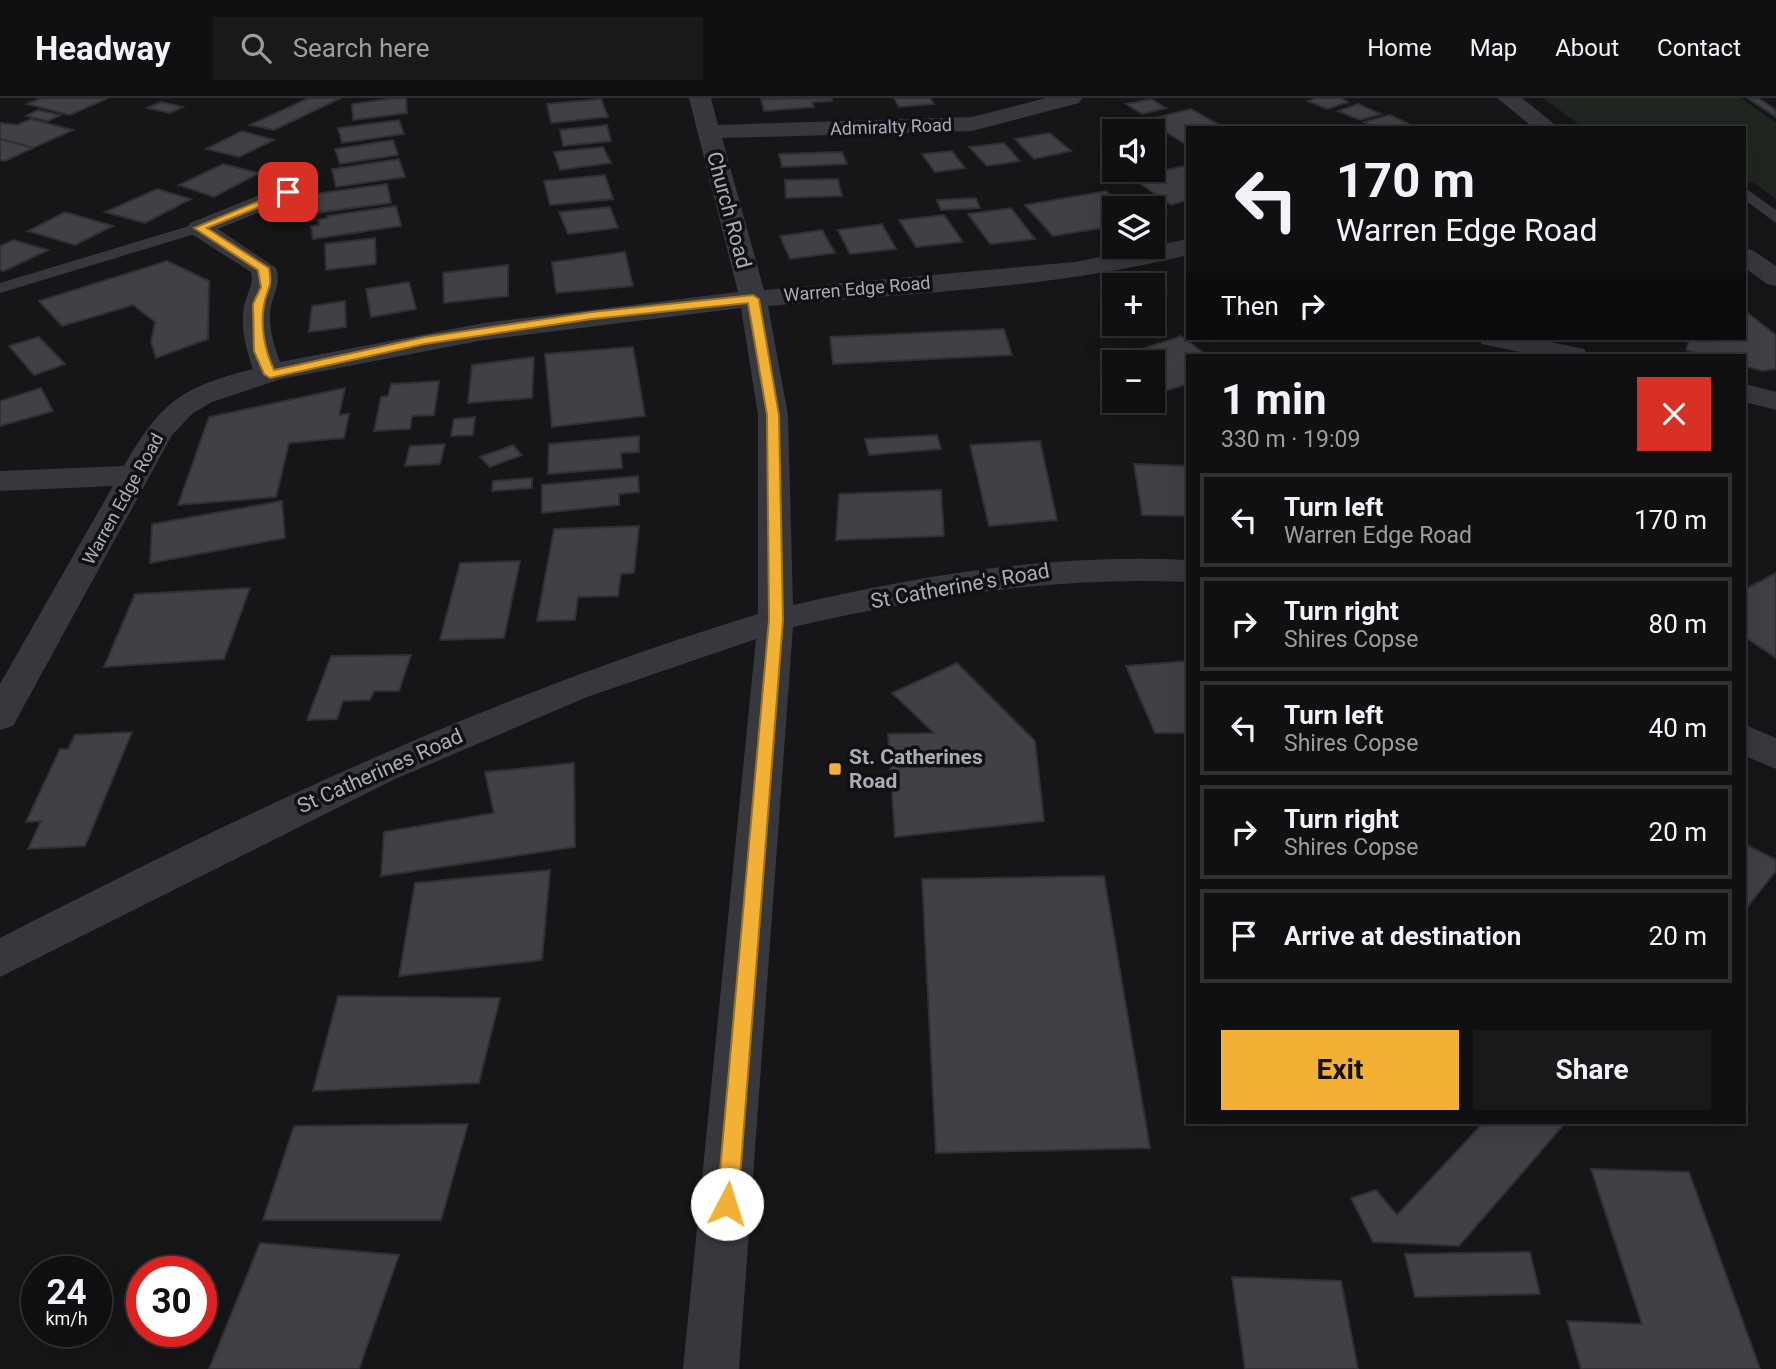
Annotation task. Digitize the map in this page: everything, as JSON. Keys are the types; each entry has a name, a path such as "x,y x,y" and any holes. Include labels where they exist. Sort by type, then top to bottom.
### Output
{"street":[{"name":"Admiralty Road","path":"704,115 972,124 1071,98"},
{"path":"1508,98 1545,126"},
{"name":"Church Road","path":"704,115 753,299 773,415 776,620 712,1369"},
{"path":"199,228 288,192 295,182 297,168"},
{"path":"199,228 263,268 267,287 258,304 259,351 270,374"},
{"name":"Warren Edge Road","path":"1165,253 1186,248"},
{"path":"1746,257 1776,278"},
{"name":"Warren Edge Road","path":"0,717 137,475 159,431 185,405 213,391 270,374 425,340 592,316 1004,277 1134,259"},
{"path":"1160,259 1181,275"},
{"path":"1502,340 1569,354"},
{"path":"1746,393 1776,401"},
{"path":"0,481 137,475"},
{"name":"St Catherine's Road","path":"776,620 996,576 1046,570 1143,567 1186,571"},
{"name":"St Catherines Road","path":"0,959 303,804 432,746 582,684 776,620"},
{"path":"1746,740 1776,755"}],"lane":[{"path":"1746,194 1776,218"},
{"path":"0,288 199,228"}],"shaded area":[{"path":"1543,98 1741,98 1776,123 1776,199 1753,182 1746,181 1746,126 1581,126"}],"building":[{"path":"41,98 108,98 70,115 27,104"},
{"path":"309,98 341,98 274,130 250,125"},
{"path":"406,98 407,113 353,120 352,104"},
{"path":"831,98 832,101 812,102 814,107 764,111 761,99"},
{"path":"894,98 930,98 934,104 899,107"},
{"path":"1317,98 1341,98 1348,102 1327,109 1308,101"},
{"path":"1758,98 1776,110 1776,117 1749,99"},
{"path":"601,99 608,117 551,123 547,104"},
{"path":"1151,99 1166,108 1142,114 1126,104"},
{"path":"161,102 183,107 170,113 147,108"},
{"path":"1358,104 1381,114 1360,120 1338,111"},
{"path":"1191,109 1221,126 1186,126 1186,145 1165,131 1165,119 1151,119"},
{"path":"38,110 60,115 48,121 26,116"},
{"path":"1390,115 1413,126 1372,126 1364,122"},
{"path":"31,119 73,130 33,148 0,139 0,123 17,125"},
{"path":"399,120 404,134 342,143 338,128"},
{"path":"607,125 611,141 563,146 560,130"},
{"path":"242,131 274,140 239,157 206,149"},
{"path":"1050,133 1071,151 1034,159 1015,139"},
{"path":"0,139 33,148 5,161 0,160"},
{"path":"393,140 398,155 340,164 335,149"},
{"path":"1004,143 1020,161 987,166 969,147"},
{"path":"603,147 611,163 560,170 554,152"},
{"path":"952,151 965,168 935,172 922,154"},
{"path":"842,152 847,164 782,167 779,154"},
{"path":"399,159 405,177 336,187 332,169"},
{"path":"223,164 259,173 214,197 179,185"},
{"path":"1186,165 1186,201 1171,205 1165,201 1165,196 1158,196 1138,182 1165,182 1165,170"},
{"path":"605,175 613,199 550,205 544,181"},
{"path":"838,179 842,196 786,198 785,180"},
{"path":"387,184 391,203 315,213 313,194"},
{"path":"157,189 191,199 145,223 105,212"},
{"path":"1106,191 1111,196 1102,196 1102,228 1053,236 1025,205"},
{"path":"976,198 980,208 941,210 937,200"},
{"path":"396,206 401,226 313,239 311,226 319,225 318,220 327,216"},
{"path":"610,207 618,228 568,234 559,212"},
{"path":"1011,208 1035,239 990,244 968,214"},
{"path":"65,212 113,226 75,245 28,231"},
{"path":"944,215 963,242 916,247 899,220"},
{"path":"882,224 896,249 850,254 838,230"},
{"path":"822,230 835,253 790,259 780,236"},
{"path":"375,238 376,264 326,270 325,244"},
{"path":"13,240 48,250 4,271 0,270 0,246"},
{"path":"625,252 633,286 556,293 552,262"},
{"path":"167,261 209,281 208,339 156,358 151,342 155,322 133,305 62,326 39,301"},
{"path":"508,265 508,296 444,303 443,273"},
{"path":"409,282 416,309 371,317 366,289"},
{"path":"345,301 346,327 309,332 312,306"},
{"path":"1746,312 1776,335 1776,369 1762,371 1746,366 1746,354 1702,354 1686,350 1689,341 1746,340"},
{"path":"1004,329 1012,355 833,364 830,337"},
{"path":"1181,336 1206,354 1186,354 1186,385 1165,391 1165,350 1139,350"},
{"path":"39,337 65,364 34,375 9,346"},
{"path":"633,347 645,416 552,427 545,354"},
{"path":"534,357 532,398 468,403 472,365"},
{"path":"439,381 434,415 412,416 410,429 374,431 381,397 388,396 391,384"},
{"path":"41,388 53,411 0,426 0,401"},
{"path":"345,388 339,415 349,414 344,438 289,443 276,497 178,505 209,417"},
{"path":"475,417 473,435 451,436 454,419"},
{"path":"937,435 941,449 869,455 865,439"},
{"path":"639,436 639,452 621,453 622,468 548,474 549,444"},
{"path":"1040,441 1057,520 989,526 970,445"},
{"path":"445,444 440,464 405,466 410,446"},
{"path":"513,445 522,455 490,467 480,457"},
{"path":"1134,464 1186,466 1186,516 1142,515"},
{"path":"638,476 639,492 619,494 619,505 542,513 542,485"},
{"path":"532,478 532,488 492,491 493,481"},
{"path":"941,490 944,536 836,540 839,494"},
{"path":"282,501 285,538 150,563 152,524"},
{"path":"639,526 634,573 621,574 618,596 578,597 575,620 537,621 554,529"},
{"path":"520,561 504,638 440,640 460,563"},
{"path":"1776,573 1776,658 1746,638 1746,588"},
{"path":"250,588 224,659 104,667 135,594"},
{"path":"411,655 399,691 374,691 370,700 343,701 337,719 307,720 331,656"},
{"path":"1186,661 1186,733 1155,733 1126,666"},
{"path":"957,663 1035,741 1044,821 895,837 888,734 934,733 892,693"},
{"path":"132,732 85,846 28,849 41,821 26,822 60,749 68,749 75,735"},
{"path":"574,763 575,847 381,876 384,832 494,813 485,772"},
{"path":"1746,845 1776,860 1776,871 1746,909"},
{"path":"550,870 542,960 399,976 415,883"},
{"path":"1104,876 1150,1148 936,1153 922,879"},
{"path":"338,996 500,998 479,1083 313,1091"},
{"path":"468,1124 441,1220 263,1220 294,1126"},
{"path":"1482,1124 1564,1124 1459,1246 1373,1242 1351,1198 1376,1190 1397,1215"},
{"path":"1591,1169 1689,1172 1760,1369 1581,1369 1567,1321 1642,1324"},
{"path":"260,1243 399,1255 359,1369 209,1369"},
{"path":"1530,1252 1540,1294 1415,1297 1405,1254"},
{"path":"1232,1277 1341,1281 1358,1369 1245,1369"}],"place":[{"name":"St. Catherines Road","path":"835,769"}],"route":[{"path":"288,192 199,228 263,268 267,287 258,304 259,351 270,374 425,340 592,316 753,299 773,415 776,620 727,1204"}]}
